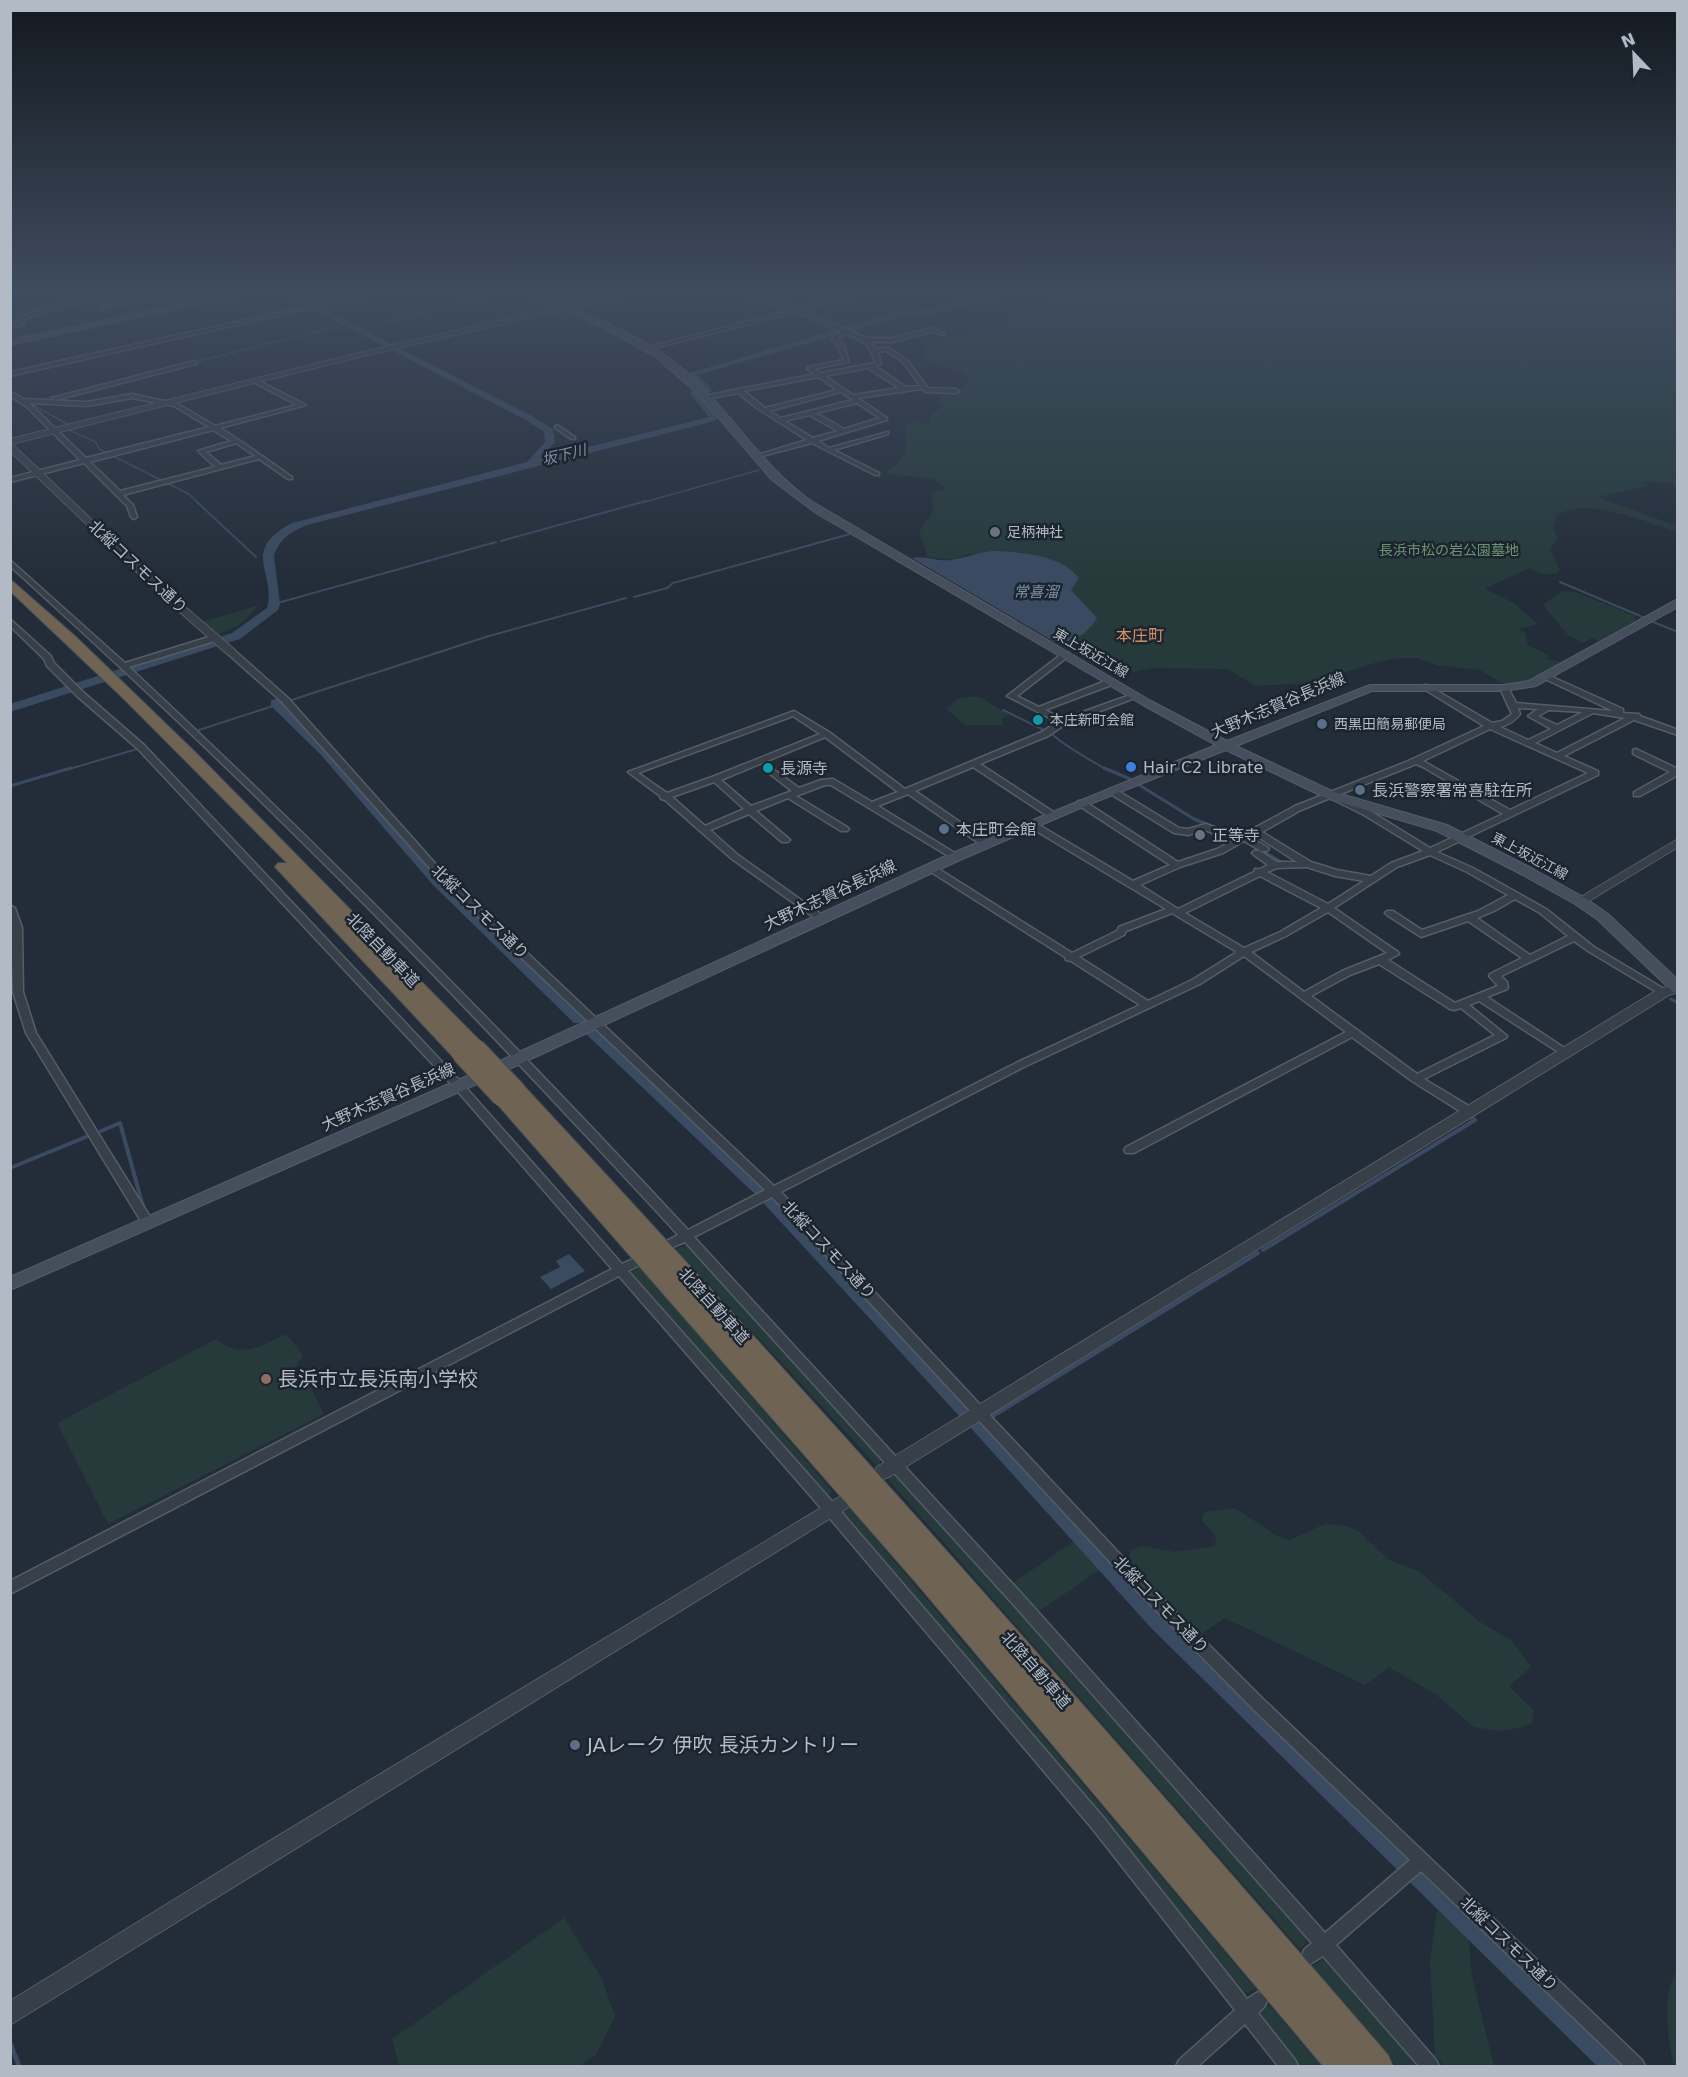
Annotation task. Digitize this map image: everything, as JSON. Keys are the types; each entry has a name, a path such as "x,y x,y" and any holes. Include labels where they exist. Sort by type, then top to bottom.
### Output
{"highway":[{"name":"北陸自動車道","path":"10,583 89,665"},
{"name":"北陸自動車道","path":"10,598 124,697 265,847 509,1094 1120,1799 1344,2067"},
{"name":"北陸自動車道","path":"509,1094 656,1240 945,1565 1377,2067"}],"main road":[{"name":"東上坂近江線","path":"697,388 774,477 814,508 1136,696 1228,747 1330,795 1369,810 1418,819 1460,836 1581,901 1626,937 1673,990"},
{"name":"大野木志賀谷長浜線","path":"10,1284 458,1086 955,857 1081,803 1228,747 1358,692 1379,687 1504,688 1532,684 1677,602"}],"street":[{"path":"47,400 96,388"},
{"path":"107,388 119,397"},
{"path":"10,444 234,388"},
{"path":"10,480 303,405 269,388"},
{"path":"706,397 755,388"},
{"path":"756,457 841,430 885,419 836,388"},
{"path":"780,420 903,388"},
{"path":"923,388 926,390 956,391"},
{"path":"740,391 764,410 828,450 877,474"},
{"path":"764,410 840,391"},
{"path":"10,393 24,401 56,432 130,506 134,517"},
{"path":"24,401 47,400 87,404 135,396 173,404 237,441 290,478"},
{"path":"809,412 841,430"},
{"path":"557,427 573,438"},
{"path":"828,450 886,433"},
{"path":"221,468 201,451 237,441"},
{"name":"北縦コスモス通り","path":"10,444 166,595 285,700 446,881 768,1193 985,1417 1142,1587 1258,1704 1636,2067"},
{"path":"118,494 260,457"},
{"path":"10,562 130,668 382,916 687,1236 890,1468 1324,1945 1430,2067"},
{"path":"10,621 80,694 141,747 185,792 458,1086 620,1269 832,1511 1096,1821 1244,2013 1289,2067"},
{"path":"10,636 23,633"},
{"path":"130,668 221,644"},
{"path":"1063,722 1011,696 1066,655"},
{"path":"1548,677 1623,713 1677,733"},
{"path":"1038,710 1112,682"},
{"path":"670,1244 1020,1065 1196,982 1244,952 1329,909 1394,865 1430,852 1595,773 1560,755 1490,726 1427,687"},
{"path":"1135,884 1177,865 1220,851 1254,831 1330,795 1511,719 1515,714 1513,705 1504,688"},
{"path":"871,806 1045,734 1063,722 1136,696"},
{"path":"1513,705 1623,713"},
{"path":"1546,707 1532,716 1558,729"},
{"path":"1529,742 1592,711"},
{"path":"822,920 735,857 669,798 664,797 632,772 795,713 986,844"},
{"path":"1560,755 1636,717"},
{"path":"664,797 826,734"},
{"path":"1636,752 1677,772"},
{"path":"1415,761 1426,765 1508,813"},
{"path":"974,764 1052,815"},
{"path":"774,772 793,793 844,829"},
{"path":"1637,794 1677,772"},
{"path":"715,779 785,840"},
{"path":"703,830 793,793 830,781 955,857"},
{"path":"1112,791 1177,831 1188,832 1206,827 1241,839 1260,851 1275,865"},
{"path":"1081,803 1177,865"},
{"path":"1369,810 1430,852 1515,895 1555,919 1574,937 1673,990"},
{"path":"1031,824 1135,884 1244,952 1307,995 1352,1033 1468,1114"},
{"path":"1254,831 1307,863 1335,873 1371,879"},
{"path":"1581,901 1677,842"},
{"path":"1070,958 1121,933 1122,929 1176,910 1258,871 1275,865 1307,863"},
{"path":"931,868 1146,1004"},
{"path":"1258,871 1329,909 1394,954 1346,973 1307,995"},
{"path":"1390,913 1421,934 1449,922 1472,919 1515,895"},
{"path":"10,908 17,928 14,962 18,992 31,1033 148,1223"},
{"path":"1472,919 1530,958"},
{"path":"1380,960 1449,1006 1462,1004 1503,987 1502,982 1494,976 1574,937"},
{"path":"890,1468 985,1417 1468,1114 1673,990"},
{"path":"1480,997 1567,1053"},
{"path":"1416,1078 1502,1036 1462,1004"},
{"path":"1130,1150 1352,1033"},
{"path":"10,1588 637,1261"},
{"path":"10,2014 255,1861 832,1511 849,1498"},
{"path":"1310,1956 1414,1868"},
{"path":"1185,2067 1258,2001"}],"green space":[{"name":"長浜市松の岩公園墓地","path":"963,388 1677,388 1677,489 1674,488 1673,483 1646,482 1648,486 1597,497 1677,526 1677,532 1634,517 1599,509 1568,510 1557,516 1553,528 1557,539 1550,549 1560,571 1544,574 1529,568 1485,589 1514,603 1538,624 1519,629 1525,633 1528,645 1550,656 1546,659 1563,662 1532,680 1506,686 1480,670 1437,665 1417,658 1397,658 1378,662 1345,672 1339,680 1328,682 1256,686 1227,669 1153,668 1134,672 1120,661 1097,666 1058,644 1072,641 1076,596 1071,589 969,554 952,560 923,556 927,554 919,532 933,512 932,492 947,489 934,479 887,474 887,471 899,462 905,452 905,425 914,422 928,425 931,414 944,406 939,401 941,397"},
{"path":"1562,591 1575,592 1635,616 1635,621 1599,641 1592,638 1583,643 1568,635 1543,605"},
{"path":"259,605 241,624 217,635 202,622"},
{"path":"980,697 1008,714 1002,719 1003,725 965,725 946,709 958,699"},
{"path":"1446,779 1467,791 1441,801 1420,789"},
{"path":"690,1244 883,1455 878,1467 676,1249"},
{"path":"639,1266 833,1492 824,1498 629,1275"},
{"path":"286,1334 303,1355 294,1370 296,1381 310,1386 324,1414 108,1524 57,1423 216,1339 234,1349 243,1350 251,1349"},
{"path":"894,1475 902,1477 1304,1928 1306,1943 1300,1949 887,1478"},
{"path":"846,1504 1256,1989 1241,1994 839,1512"},
{"path":"1235,1508 1279,1537 1290,1540 1325,1524 1347,1526 1358,1531 1389,1560 1420,1572 1480,1622 1512,1641 1531,1667 1509,1686 1534,1711 1532,1722 1523,1727 1499,1731 1474,1727 1435,1694 1389,1667 1365,1685 1225,1618 1201,1634 1130,1568 1130,1550 1142,1546 1175,1552 1215,1546 1216,1537 1202,1520 1205,1512"},
{"path":"1077,1539 1104,1567 1039,1611 1013,1583"},
{"path":"1437,1910 1468,1934 1472,1976 1494,2066 1444,2066 1435,2055 1430,1962"},
{"path":"564,1918 602,1979 615,2016 596,2055 579,2066 399,2066 392,2039"},
{"path":"1322,1960 1336,1964 1425,2066 1397,2066 1311,1967"},
{"path":"1677,1971 1678,2066 1674,2066 1668,2031 1667,2004 1672,1980"},
{"path":"1268,2003 1321,2066 1297,2066 1261,2022 1261,2010"}],"water":[{"name":"常喜溜","path":"994,551 1040,556 1063,564 1072,570 1079,578 1071,590 1097,618 1093,624 1080,636 1058,644 912,558 951,560"},
{"path":"569,1254 585,1271 551,1289 540,1277 560,1267 556,1261"}],"waterway":[{"path":"39,400 89,388"},
{"path":"470,388 549,431 550,442 542,453 531,461"},
{"name":"坂下川","path":"706,388 708,390 706,390"},
{"path":"10,708 236,636 272,610 274,604 268,556 274,543 289,529 310,520 712,419 714,417 695,393"},
{"path":"33,402 31,404 69,425 69,430 96,442 99,449 189,494 196,501"},
{"path":"641,503 759,470"},
{"path":"196,501 256,557"},
{"path":"501,541 646,501"},
{"path":"634,597 667,588 673,583 850,534"},
{"path":"274,604 496,542"},
{"path":"1560,582 1645,618"},
{"path":"199,730 489,636 626,598"},
{"path":"1653,622 1678,632"},
{"path":"276,703 324,752"},
{"path":"1003,710 1046,731"},
{"path":"1051,733 1070,748 1107,770"},
{"path":"66,770 137,749"},
{"path":"327,756 438,882 580,1019"},
{"path":"10,786 71,768"},
{"path":"1104,768 1128,778 1194,819 1239,837"},
{"path":"1261,850 1283,863"},
{"path":"1254,956 1254,951 1270,944"},
{"path":"1267,964 1283,977"},
{"path":"1671,999 1678,1003"},
{"path":"593,1031 763,1192 968,1412"},
{"path":"1263,1250 1475,1120 1469,1116"},
{"path":"101,1131 120,1123 144,1210"},
{"path":"10,1168 86,1137"},
{"path":"988,1419 1258,1253"},
{"path":"976,1420 1160,1622 1616,2066"},
{"path":"10,2042 19,2066"}],"place":[{"name":"足柄神社","path":"995,532"},
{"name":"本庄新町会館","path":"1038,720"},
{"name":"西黒田簡易郵便局","path":"1322,724"},
{"name":"Hair C2 Librate","path":"1131,767"},
{"name":"長源寺","path":"768,768"},
{"name":"長浜警察署常喜駐在所","path":"1360,790"},
{"name":"本庄町会館","path":"944,829"},
{"name":"正等寺","path":"1200,835"},
{"name":"長浜市立長浜南小学校","path":"266,1379"},
{"name":"JAレーク 伊吹 長浜カントリー","path":"575,1745"}],"district":[{"name":"本庄町","path":"1140,635"}]}
